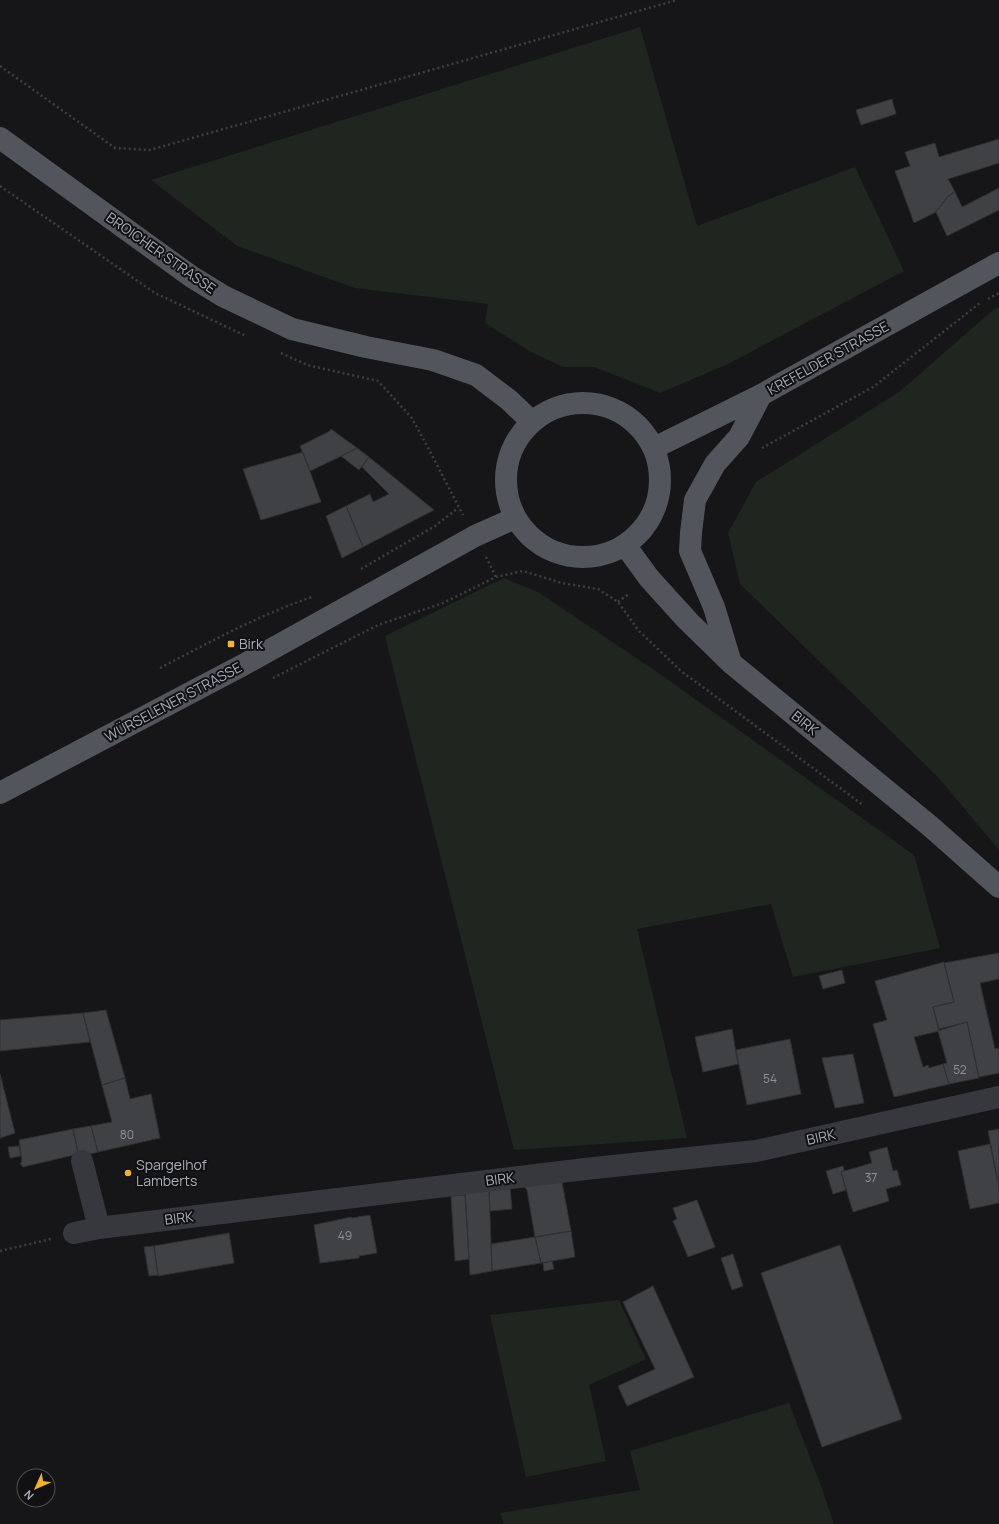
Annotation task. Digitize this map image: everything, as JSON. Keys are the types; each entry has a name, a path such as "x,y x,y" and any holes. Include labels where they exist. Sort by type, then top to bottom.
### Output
{"main road":[{"name":"BROICHER STRASSE","path":"0,138 192,277 223,296 292,329 366,347 433,360 476,375 509,400 531,421"},
{"name":"KREFELDER STRASSE","path":"654,448 761,395 999,263"},
{"path":"731,663 714,607 690,551 691,533 695,500 715,464 739,437 761,395"},
{"path":"575,402 599,404 622,413 640,428 654,448 660,469 660,492 654,512 641,531 625,545 602,555 576,558 552,551 530,538 514,518 507,498 505,477 508,456 517,437 531,421 552,408 575,402"},
{"name":"WÜRSELENER STRASSE","path":"0,793 242,665 475,536 514,518"},
{"name":"BIRK","path":"625,545 649,578 688,621 731,663 930,826 999,887"}],"street":[{"name":"BIRK","path":"74,1233 99,1228 585,1168 756,1151 999,1097"},
{"path":"82,1161 99,1228"}],"path":[{"path":"0,66 115,148 150,150 677,0"},
{"path":"0,186 155,293 250,338"},
{"path":"761,448 873,387 980,303 999,293"},
{"path":"278,351 307,365 378,382 411,417 428,446 458,508 475,536 496,578"},
{"path":"360,570 435,526 458,508"},
{"path":"268,681 378,624 444,603 496,578 523,571 562,583 598,589 618,602 639,631 681,671 868,808"},
{"path":"618,602 649,578"},
{"path":"160,668 285,606 314,596"},
{"path":"0,1251 74,1233"}],"shaded area":[{"path":"640,27 697,226 855,167 904,271 728,364 660,393 594,367 563,367 531,352 485,323 488,304 355,288 237,246 151,180"},
{"path":"999,307 999,850 938,777 740,584 728,533 756,482 899,392 993,310"},
{"path":"504,578 538,592 660,674 914,855 940,948 793,977 771,904 637,929 687,1138 514,1150 385,636"},
{"path":"619,1300 646,1359 589,1385 606,1461 526,1477 490,1315"},
{"path":"789,1403 834,1524 504,1524 500,1513 640,1490 630,1451"}],"building":[{"path":"892,99 896,114 861,125 856,110"},
{"path":"999,139 999,163 948,179 955,192 948,196 936,212 914,223 895,171 910,166 905,152 935,143 939,157"},
{"path":"999,188 999,210 947,236 936,212 948,196 955,192 962,207"},
{"path":"331,429 357,448 310,471 300,446 330,431"},
{"path":"357,448 369,457 359,470 341,456"},
{"path":"303,452 321,502 261,520 243,469"},
{"path":"369,457 434,510 363,547 346,506 370,494 373,502 389,494 362,467"},
{"path":"346,506 363,547 342,558 326,516"},
{"path":"999,953 999,979 980,983 995,1049 999,1048 999,1073 979,1077 967,1022 939,1029 933,1007 954,1002 944,963"},
{"path":"944,962 954,1002 933,1007 939,1031 914,1037 923,1067 928,1065 929,1068 943,1064 949,1084 894,1097 873,1024 887,1020 875,981"},
{"path":"842,970 845,983 823,989 819,976"},
{"path":"106,1010 125,1078 102,1085 83,1013"},
{"path":"83,1013 90,1042 0,1051 0,1020"},
{"path":"967,1022 979,1078 949,1084 943,1064 947,1063 938,1031"},
{"path":"732,1029 738,1064 703,1072 695,1037"},
{"path":"790,1039 801,1094 747,1105 736,1050"},
{"path":"853,1054 864,1103 835,1108 822,1058"},
{"path":"0,1074 15,1133 0,1138"},
{"path":"125,1078 130,1099 151,1094 160,1138 98,1152 91,1126 112,1122 102,1085"},
{"path":"91,1126 98,1152 79,1157 73,1129"},
{"path":"73,1129 79,1157 74,1155 23,1167 20,1163 22,1162 19,1140"},
{"path":"999,1129 999,1187 988,1131"},
{"path":"990,1144 999,1187 999,1203 970,1209 958,1151"},
{"path":"19,1146 21,1156 10,1158 8,1147"},
{"path":"887,1147 893,1171 897,1170 901,1185 886,1189 889,1201 853,1212 841,1172 872,1163 869,1152"},
{"path":"843,1166 844,1171 841,1172 846,1190 833,1194 826,1171"},
{"path":"562,1182 571,1231 535,1237 527,1190 524,1186"},
{"path":"510,1187 512,1209 490,1211 489,1189"},
{"path":"489,1189 492,1271 470,1275 465,1191"},
{"path":"465,1195 469,1259 455,1261 451,1196"},
{"path":"697,1200 715,1247 688,1257 673,1221 677,1219 673,1208"},
{"path":"370,1215 377,1253 359,1256 359,1258 320,1263 314,1225 351,1217"},
{"path":"571,1231 575,1257 541,1263 535,1237"},
{"path":"229,1233 234,1263 158,1276 154,1246"},
{"path":"535,1237 541,1263 492,1271 491,1244"},
{"path":"840,1245 902,1419 822,1447 761,1273"},
{"path":"154,1246 158,1275 149,1276 144,1247"},
{"path":"733,1254 743,1286 732,1290 721,1258"},
{"path":"552,1261 554,1269 544,1271 543,1263"},
{"path":"653,1286 694,1377 627,1406 618,1386 655,1369 623,1302"}],"place":[{"name":"Birk","path":"231,644"},
{"name":"Spargelhof Lamberts","path":"128,1173"}]}
